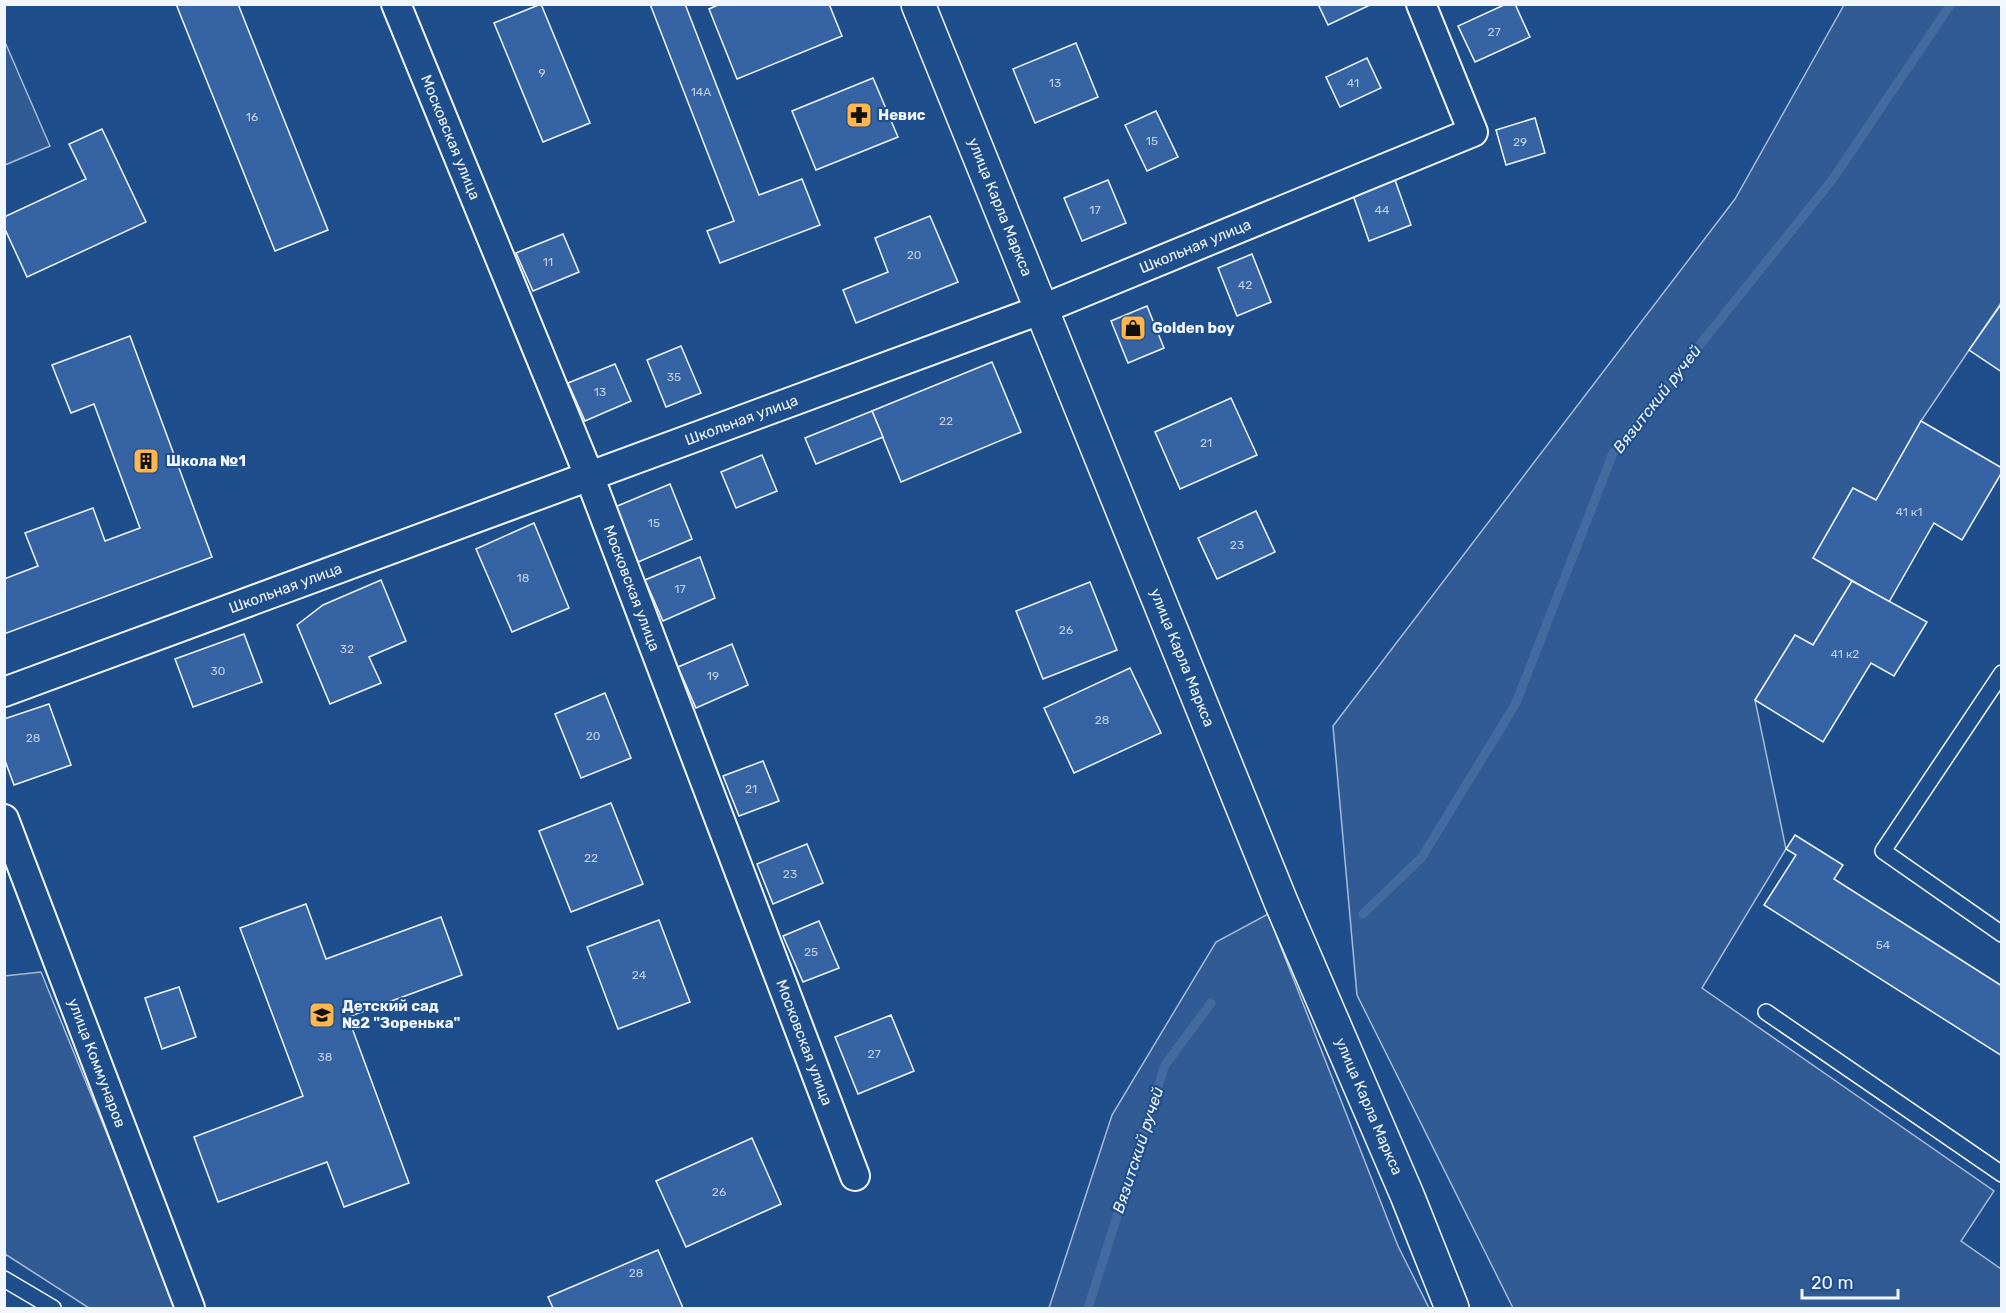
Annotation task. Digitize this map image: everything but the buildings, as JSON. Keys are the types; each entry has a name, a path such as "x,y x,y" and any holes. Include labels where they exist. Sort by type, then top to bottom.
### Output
{"main road":[{"name":"улица Карла Маркса","path":"918,4 1281,902 1452,1308"}],"street":[{"name":"Московская улица","path":"396,4 590,478 855,1176"},
{"name":"Школьная улица","path":"4,692 590,478 1040,310 1473,132 1421,4"},
{"name":"улица Коммунаров","path":"4,819 190,1308"}],"lane":[{"path":"2001,673 1883,852 2001,934"},
{"path":"1766,1012 2001,1174"},
{"path":"4,1279 53,1308"}],"shaded area":[{"path":"1844,5 2001,5 2001,303 1921,421 1876,500 1853,488 1813,558 1852,581 1813,645 1795,635 1755,700 1786,849 1702,988 1994,1191 1961,1241 2001,1269 2001,1308 1513,1308 1357,995 1333,726 1735,199"},
{"path":"4,42 50,146 5,165"},
{"path":"1268,914 1398,1246 1429,1308 1049,1308 1112,1115 1216,942"},
{"path":"41,972 178,1308 89,1308 5,1254 4,976"}],"waterway":[{"name":"Вязитский ручей","path":"1363,914 1422,857 1516,703 1613,453 1832,180 1951,4"},
{"name":"Вязитский ручей","path":"1088,1308 1165,1065 1211,1003"}],"place":[{"name":"Невис","path":"859,115"},
{"name":"Golden boy","path":"1133,328"},
{"name":"Школа №1","path":"146,461"},
{"name":"Детский сад №2 \"Зоренька\"","path":"322,1015"}]}
